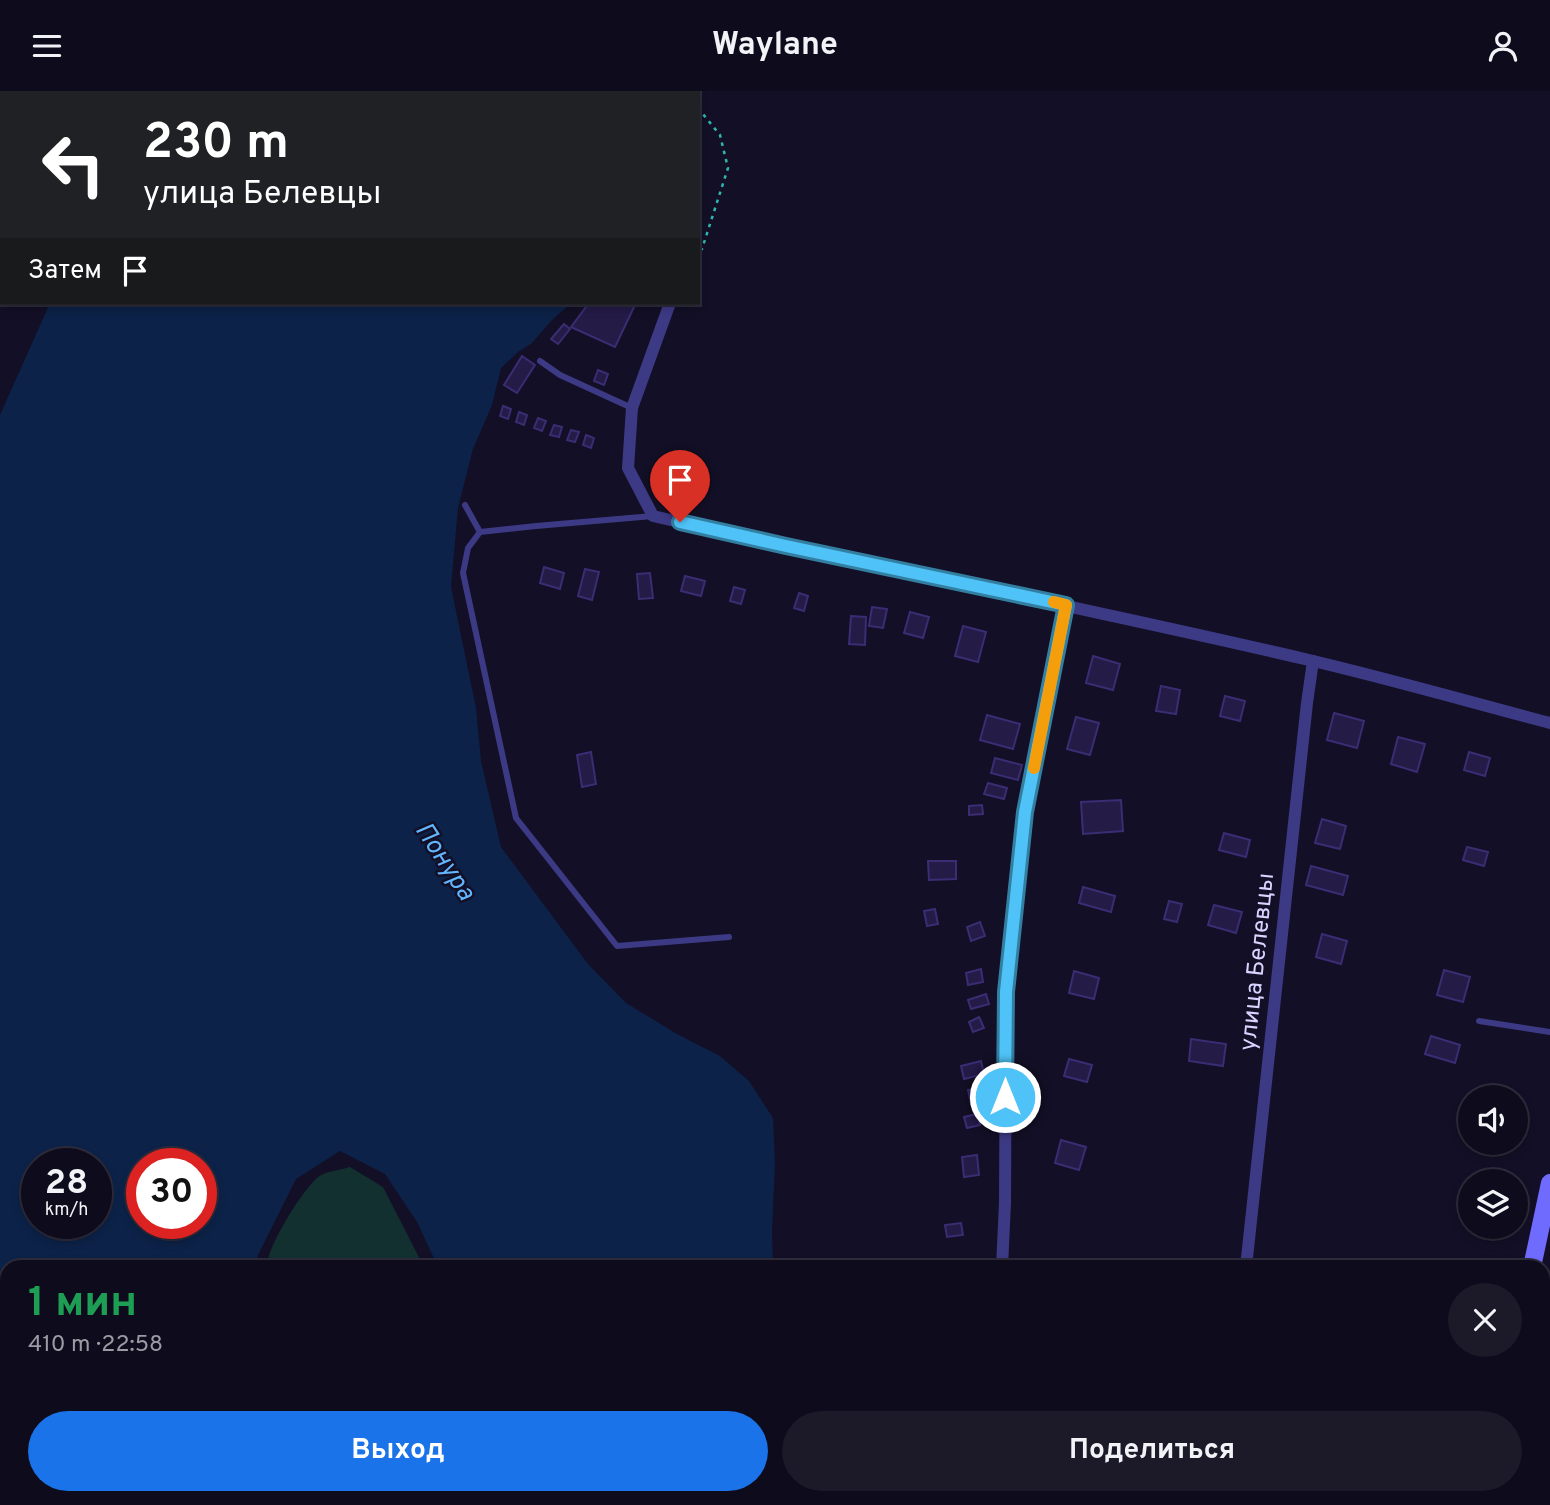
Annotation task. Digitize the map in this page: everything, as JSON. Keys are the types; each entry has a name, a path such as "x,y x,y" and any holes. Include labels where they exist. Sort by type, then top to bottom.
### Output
{"main road":[{"path":"1534,1260 1550,1183"}],"street":[{"path":"669,305 632,408 628,468 653,516 1313,661 1550,723"},
{"path":"1002,1260 1006,992 1025,812 1066,605"},
{"name":"улица Белевцы","path":"1247,1260 1313,661"}],"lane":[{"path":"540,361 560,375 632,408"},
{"path":"465,505 480,533"},
{"path":"653,516 480,533 468,548 463,573 516,818 617,946 729,937"},
{"path":"1479,1021 1550,1032"}],"path":[{"path":"700,110 720,135 728,168 700,250"}],"green space":[{"path":"350,1167 383,1187 420,1260 267,1260 279,1232 295,1206 318,1177"}],"water":[{"name":"Понура","path":"49,305 569,305 531,344 501,368 492,405 473,449 458,508 451,587 476,708 481,761 501,847 588,964 626,1003 720,1056 749,1081 773,1118 773,1260 435,1260 417,1222 385,1174 340,1151 296,1179 257,1260 0,1260 0,415"}],"building":[{"path":"588,305 635,305 615,347 571,327"},
{"path":"564,324 570,329 558,344 551,339"},
{"path":"522,356 535,365 517,393 504,385"},
{"path":"598,370 608,374 604,385 594,381"},
{"path":"503,406 511,409 508,419 500,416"},
{"path":"519,412 527,415 524,425 516,422"},
{"path":"538,418 546,421 542,431 534,428"},
{"path":"554,425 562,427 559,437 550,435"},
{"path":"571,430 579,432 575,442 567,440"},
{"path":"586,435 594,438 591,448 583,445"},
{"path":"544,567 564,573 560,589 540,583"},
{"path":"585,569 599,572 592,600 578,596"},
{"path":"650,573 653,598 639,599 637,574"},
{"path":"685,576 705,581 701,596 681,591"},
{"path":"734,587 745,590 741,604 730,601"},
{"path":"799,593 808,596 804,611 794,608"},
{"path":"872,607 887,609 883,628 869,626"},
{"path":"910,612 929,617 923,638 904,633"},
{"path":"851,616 866,617 865,645 849,644"},
{"path":"963,626 986,632 978,662 955,656"},
{"path":"1093,656 1120,664 1113,690 1086,683"},
{"path":"1161,686 1180,690 1176,714 1156,711"},
{"path":"1225,696 1245,701 1240,721 1220,716"},
{"path":"1334,713 1364,721 1357,748 1327,740"},
{"path":"987,715 1020,724 1013,749 980,740"},
{"path":"1076,717 1099,723 1090,755 1067,749"},
{"path":"1398,737 1425,744 1417,772 1391,764"},
{"path":"591,752 596,784 582,787 577,755"},
{"path":"1469,752 1490,758 1485,776 1464,770"},
{"path":"995,758 1022,765 1018,780 991,773"},
{"path":"988,783 1007,788 1004,799 984,794"},
{"path":"1121,800 1123,831 1083,834 1081,802"},
{"path":"982,805 983,814 969,815 969,806"},
{"path":"1322,819 1346,826 1340,849 1315,843"},
{"path":"1224,833 1250,840 1246,857 1219,850"},
{"path":"1467,847 1488,852 1484,866 1463,860"},
{"path":"928,861 956,861 956,879 929,880"},
{"path":"1311,866 1348,876 1343,895 1306,885"},
{"path":"1083,887 1115,896 1111,912 1079,903"},
{"path":"1169,901 1182,904 1177,922 1164,919"},
{"path":"1214,905 1242,912 1236,933 1208,925"},
{"path":"935,909 938,924 927,926 924,911"},
{"path":"980,922 985,936 971,941 967,927"},
{"path":"1322,934 1347,941 1341,964 1316,957"},
{"path":"981,969 983,982 968,985 966,973"},
{"path":"1444,970 1470,977 1463,1002 1437,995"},
{"path":"1074,971 1099,978 1094,999 1069,993"},
{"path":"986,994 989,1004 971,1009 968,1000"},
{"path":"979,1017 984,1028 973,1032 969,1022"},
{"path":"1431,1036 1460,1045 1455,1063 1425,1054"},
{"path":"1191,1039 1226,1044 1223,1066 1189,1061"},
{"path":"1069,1059 1092,1065 1087,1082 1064,1076"},
{"path":"981,1061 984,1074 964,1079 961,1066"},
{"path":"980,1087 983,1101 971,1104 968,1090"},
{"path":"977,1114 980,1125 967,1128 964,1117"},
{"path":"1061,1140 1086,1147 1079,1170 1055,1163"},
{"path":"977,1155 979,1175 964,1177 962,1157"},
{"path":"961,1223 963,1235 947,1237 945,1225"}],"slow traffic":[{"path":"1034,768 1066,605 1054,602"}],"route":[{"path":"680,522 1066,605 1025,812 1006,992 1005,1097"}]}
